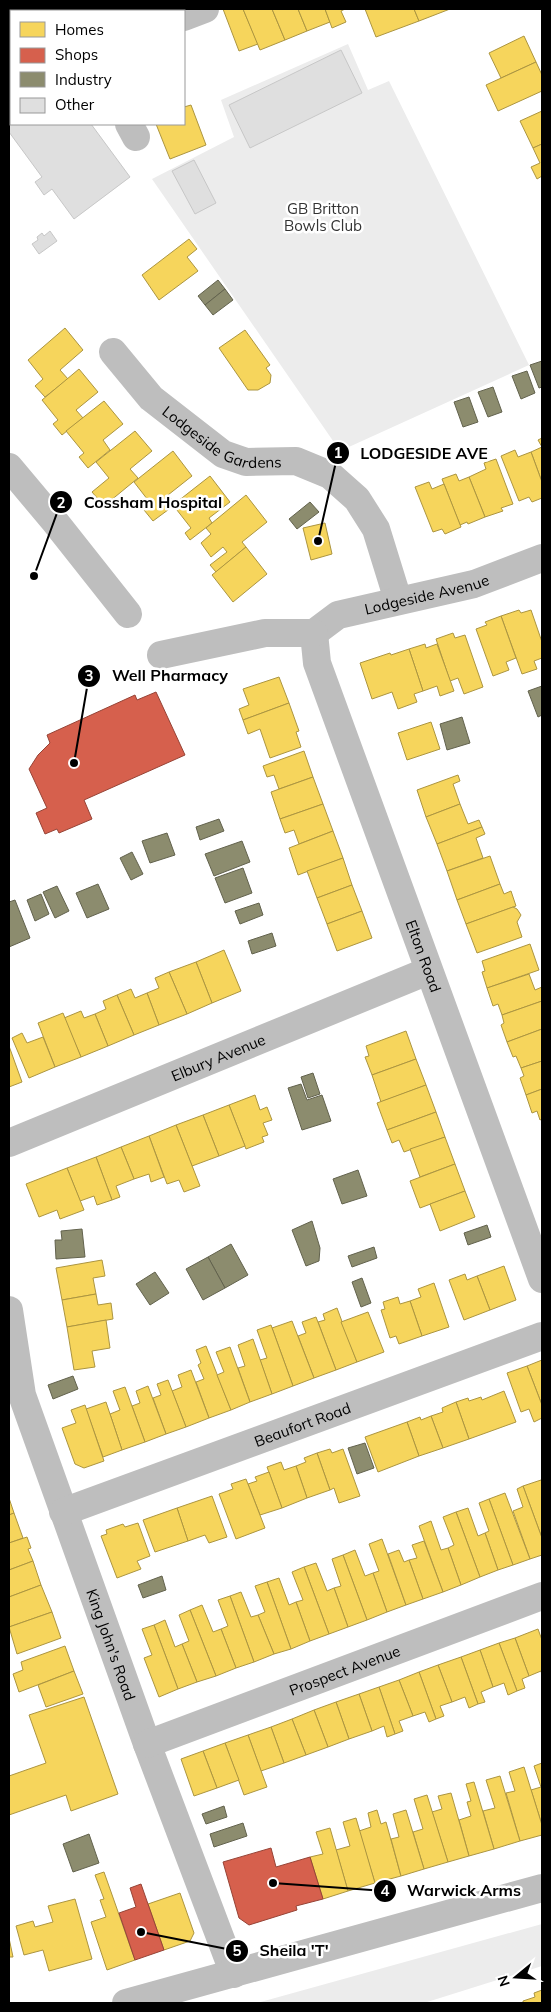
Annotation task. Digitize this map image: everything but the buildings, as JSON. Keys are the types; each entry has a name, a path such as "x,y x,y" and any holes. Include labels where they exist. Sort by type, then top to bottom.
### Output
{"street":[{"path":"185,17 205,9"},
{"name":"Lodgeside Gardens","path":"113,352 151,398 223,454 246,462 296,461 330,475 357,499 376,529 398,600"},
{"path":"9,467 56,522 128,614"},
{"name":"Lodgeside Avenue","path":"314,633 338,615 474,584 542,558"},
{"path":"161,655 266,633 314,633"},
{"name":"Elton Road","path":"314,633 317,663 542,1279"},
{"name":"Elbury Avenue","path":"9,1143 428,970"},
{"name":"King John's Road","path":"9,1310 22,1395 147,1744 234,1974"},
{"name":"Beaufort Road","path":"63,1512 542,1336"},
{"name":"Prospect Avenue","path":"147,1744 542,1596"},
{"path":"126,2003 542,1888"}],"green space":[{"name":"GB Britton Bowls Club","path":"348,44 368,90 389,81 529,365 340,451 152,179 234,137 221,100"},
{"path":"542,1924 542,1966 424,2003 257,2003"}],"place":[{"name":"LODGESIDE AVE","path":"318,541"},
{"name":"Cossham Hospital","path":"34,576"},
{"name":"Well Pharmacy","path":"74,763"},
{"name":"Warwick Arms","path":"273,1883"},
{"name":"Sheila 'T'","path":"141,1932"}]}
